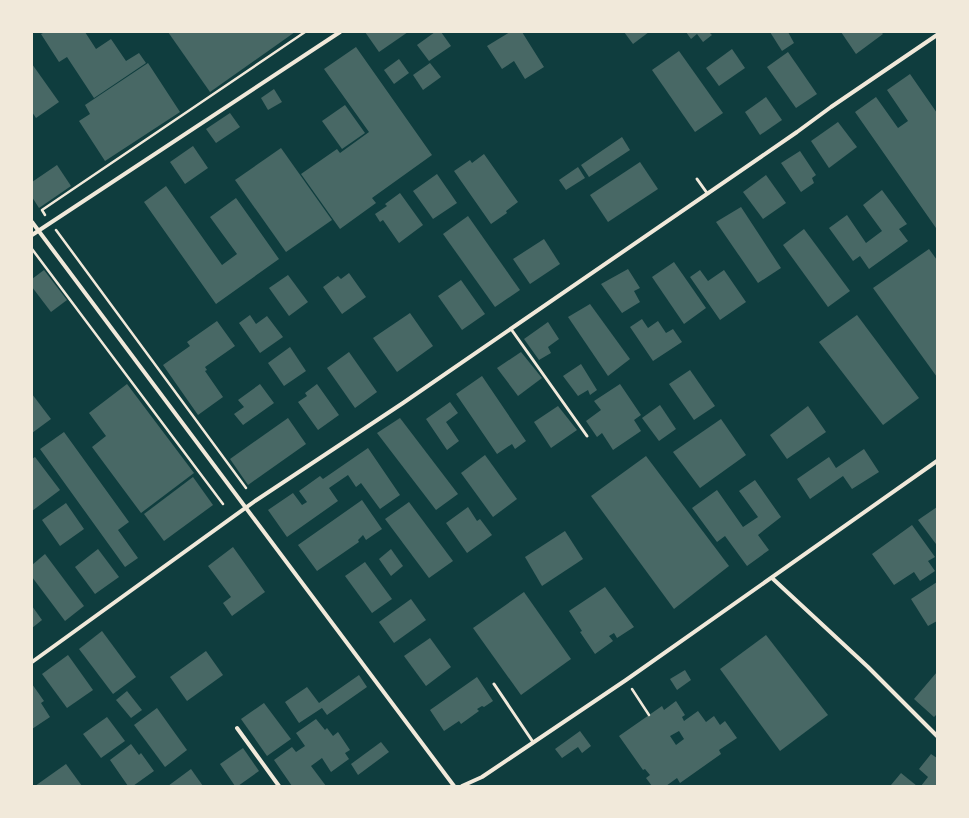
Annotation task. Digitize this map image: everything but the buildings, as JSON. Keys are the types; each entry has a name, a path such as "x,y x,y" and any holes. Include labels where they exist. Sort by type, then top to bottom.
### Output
{"street":[{"path":"32,235 340,32"},
{"path":"32,662 246,508 511,329 937,35"},
{"path":"32,222 454,786"},
{"path":"462,786 482,777 626,680 937,461"},
{"path":"772,578 868,667 937,736"},
{"path":"237,728 279,786"}],"lane":[{"path":"697,179 707,193"},
{"path":"511,329 587,436"},
{"path":"494,684 533,742"}],"path":[{"path":"246,488 42,210 305,32"},
{"path":"32,249 223,504"},
{"path":"632,689 649,715"}]}
